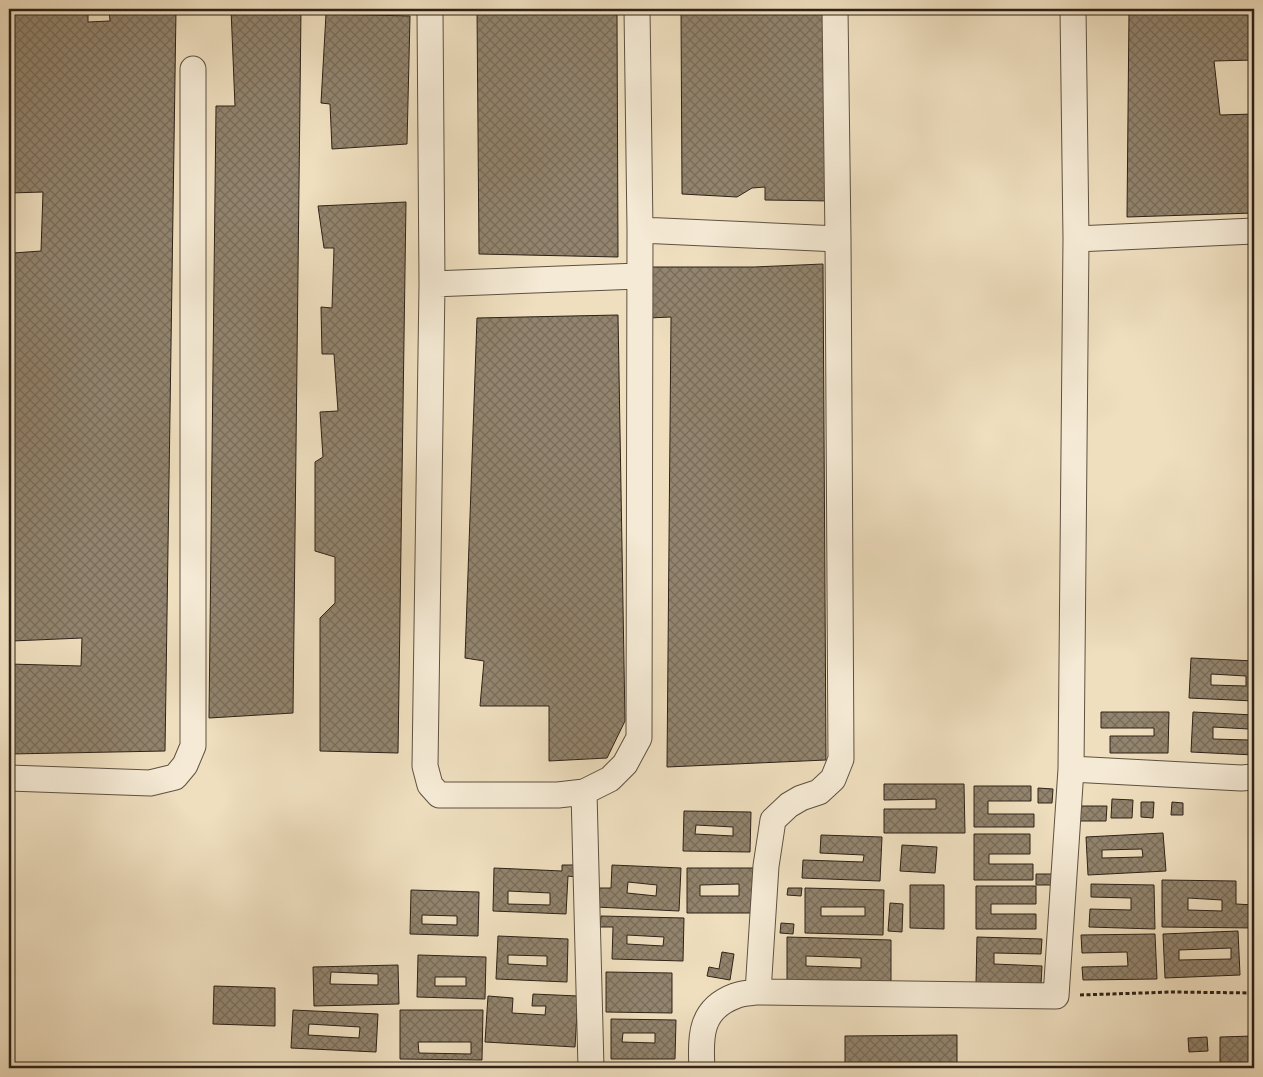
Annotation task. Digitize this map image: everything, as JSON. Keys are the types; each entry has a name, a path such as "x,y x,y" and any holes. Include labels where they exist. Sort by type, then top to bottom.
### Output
{"street":[{"path":"430,9 432,284 425,766 430,785 439,795 558,795 584,792 610,779 625,764 639,738 640,230 637,9"},
{"path":"758,992 766,866 773,820 789,804 819,792 826,786 833,779 841,759 835,9"},
{"path":"702,1068 700,1044 705,1020 718,1004 736,995 758,992 1056,996 1071,769 1076,239 1073,9"},
{"path":"9,778 150,783 175,777 185,765 193,746 194,69"},
{"path":"640,230 838,239"},
{"path":"1076,239 1254,231"},
{"path":"432,284 639,276"},
{"path":"1071,769 1241,778 1254,777"},
{"path":"584,792 591,1068"}],"path":[{"path":"1056,996 1172,992 1254,993"}],"building":[{"path":"14,9 88,9 88,22 110,21 109,9 176,9 165,751 10,754 9,664 81,666 82,638 12,641 10,632 12,404 9,404 9,350 11,350 13,253 41,251 43,192 9,193"},
{"path":"231,9 301,9 293,713 209,718 216,106 235,106"},
{"path":"681,9 834,9 832,201 765,200 765,187 752,188 737,197 682,194"},
{"path":"1254,9 1254,60 1214,61 1220,115 1254,114 1254,213 1127,217 1129,11"},
{"path":"477,10 617,10 618,257 479,254"},
{"path":"326,14 410,16 407,144 332,149 330,104 321,103"},
{"path":"406,202 398,753 320,751 320,618 335,603 335,557 315,551 315,462 323,457 320,412 338,411 334,354 322,354 321,307 332,308 334,248 324,248 318,206"},
{"path":"823,264 826,760 667,767 671,317 648,318 649,267 754,267"},
{"path":"618,315 625,721 607,758 549,761 549,706 480,706 484,661 465,658 477,318"},
{"path":"1191,658 1254,661 1254,701 1189,698","holes":["1211,674 1246,676 1246,686 1211,685"]},
{"path":"1101,712 1169,712 1168,753 1110,753 1110,736 1154,736 1154,728 1101,728"},
{"path":"1193,712 1254,715 1254,755 1191,752","holes":["1213,727 1249,729 1249,740 1213,739"]},
{"path":"884,784 964,784 965,833 884,833 884,809 936,809 936,799 884,800"},
{"path":"974,786 1031,786 1031,801 988,801 988,814 1034,814 1034,827 974,827"},
{"path":"1038,788 1053,789 1052,803 1038,803"},
{"path":"1112,799 1133,800 1132,818 1111,818"},
{"path":"1141,802 1154,802 1153,818 1141,817"},
{"path":"1172,802 1183,803 1183,815 1171,815"},
{"path":"1076,806 1107,806 1106,821 1076,821"},
{"path":"684,811 751,812 750,852 683,851","holes":["696,825 733,827 733,836 695,834"]},
{"path":"1163,833 1166,871 1088,875 1086,837","holes":["1142,849 1143,857 1102,858 1102,850"]},
{"path":"974,834 1030,834 1030,854 989,854 989,864 1033,864 1033,880 974,880"},
{"path":"821,835 882,837 880,881 802,878 803,860 863,862 864,855 820,853"},
{"path":"902,845 937,847 935,873 900,871"},
{"path":"562,865 576,865 576,877 568,876 566,914 493,911 494,868 562,871","holes":["508,891 550,893 550,905 508,904"]},
{"path":"612,865 681,868 679,911 596,907 597,888 611,888","holes":["628,882 657,885 656,896 627,893"]},
{"path":"687,868 754,868 754,913 687,913","holes":["739,884 739,896 700,896 700,885"]},
{"path":"1036,874 1054,874 1054,885 1036,885"},
{"path":"1162,880 1236,881 1236,904 1254,905 1254,928 1162,927","holes":["1188,898 1222,900 1222,911 1188,910"]},
{"path":"1091,884 1154,885 1155,929 1089,927 1090,909 1131,910 1131,898 1091,897"},
{"path":"910,885 944,885 944,929 910,928"},
{"path":"976,886 1036,886 1036,904 991,904 991,914 1036,914 1036,929 976,929"},
{"path":"788,888 802,888 801,896 787,895"},
{"path":"805,888 884,890 883,935 805,933","holes":["821,907 865,907 865,916 821,916"]},
{"path":"411,890 479,892 478,936 410,934","holes":["422,915 457,916 457,925 422,924"]},
{"path":"890,903 903,904 902,932 888,931"},
{"path":"601,916 684,918 683,961 612,959 613,927 600,927","holes":["627,935 664,937 663,946 627,944"]},
{"path":"781,923 794,924 793,934 780,933"},
{"path":"1238,931 1240,975 1165,978 1163,934","holes":["1231,948 1231,959 1179,960 1179,950"]},
{"path":"1155,934 1157,979 1083,980 1082,967 1128,966 1127,952 1082,953 1081,935"},
{"path":"498,936 568,939 567,982 496,979","holes":["508,955 547,956 547,966 508,964"]},
{"path":"787,937 891,940 891,985 787,983","holes":["806,956 861,958 861,968 806,966"]},
{"path":"977,937 1042,939 1041,954 994,953 994,964 1042,966 1041,985 976,984"},
{"path":"722,952 734,954 730,980 707,976 709,967 719,969"},
{"path":"418,955 486,957 485,999 417,997","holes":["435,977 466,977 466,986 435,986"]},
{"path":"398,965 399,1004 314,1006 313,967","holes":["331,972 378,974 378,985 330,984"]},
{"path":"606,972 672,973 672,1013 606,1012"},
{"path":"214,986 275,988 275,1026 213,1024"},
{"path":"533,994 578,996 575,1047 485,1042 488,996 513,998 512,1013 545,1015 546,1006 532,1006"},
{"path":"293,1010 378,1014 376,1052 291,1048","holes":["309,1024 360,1027 359,1038 308,1035"]},
{"path":"400,1010 483,1010 482,1060 400,1059","holes":["418,1042 471,1042 471,1054 419,1053"]},
{"path":"611,1019 676,1020 675,1059 611,1059","holes":["623,1033 655,1033 655,1043 622,1042"]},
{"path":"957,1035 957,1068 845,1068 845,1036"},
{"path":"1254,1036 1254,1068 1220,1068 1220,1037"},
{"path":"1207,1037 1208,1051 1189,1052 1188,1038"}]}
